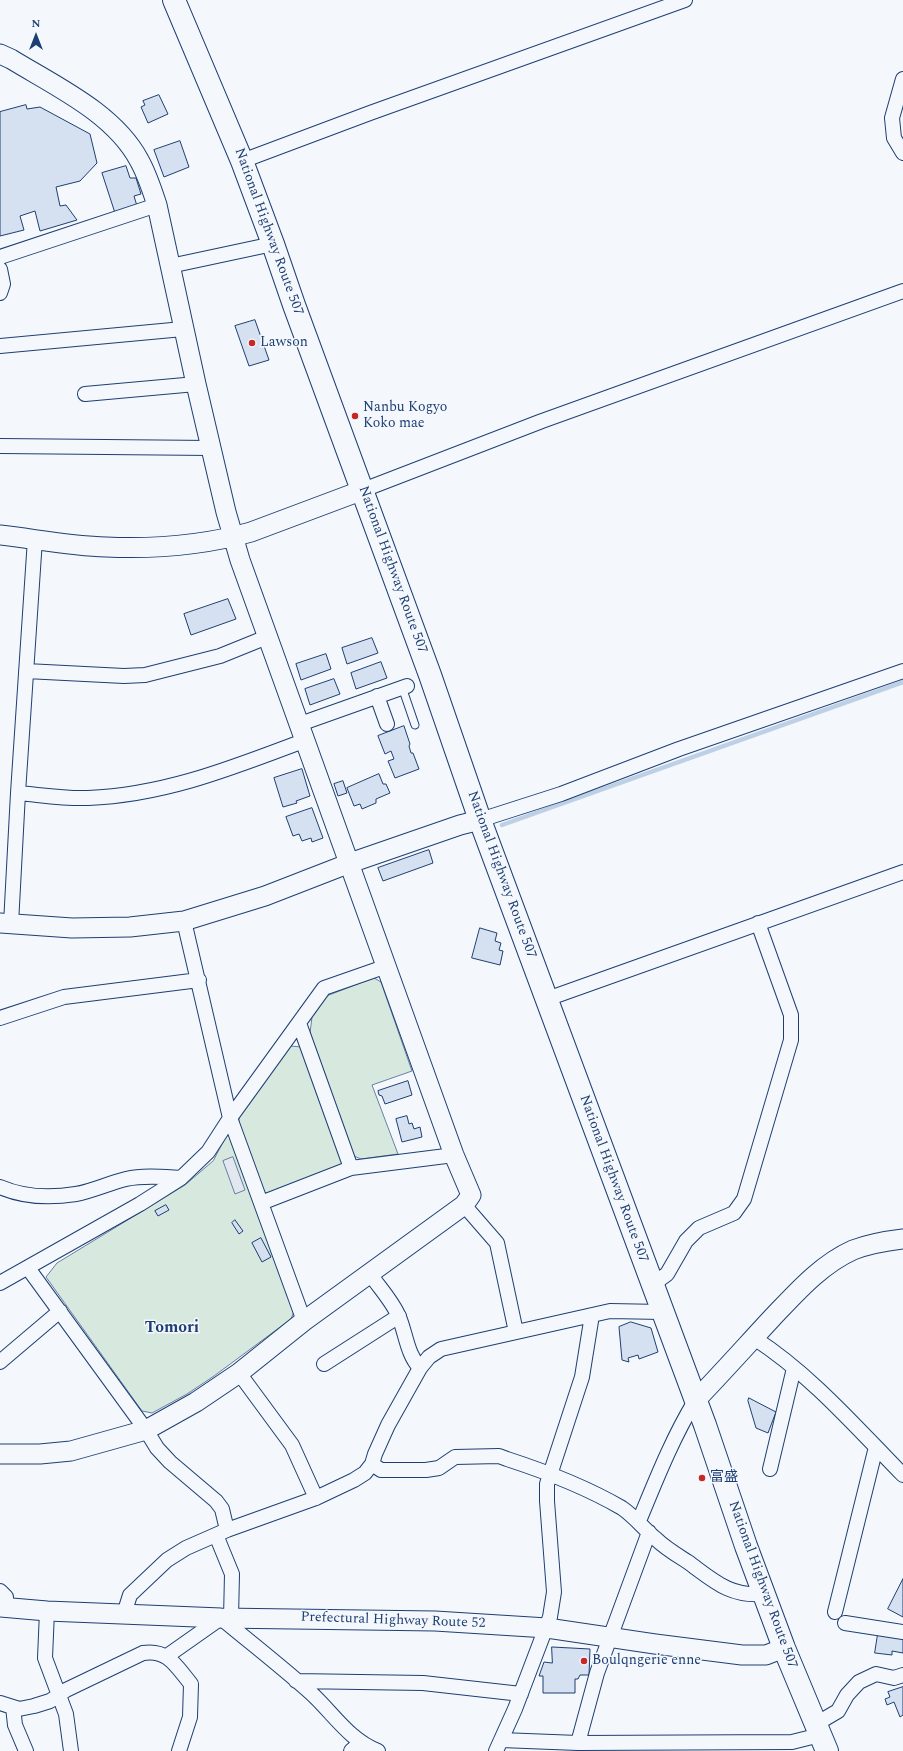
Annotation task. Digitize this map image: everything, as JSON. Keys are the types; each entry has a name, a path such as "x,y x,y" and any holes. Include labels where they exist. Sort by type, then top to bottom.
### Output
{"highway":[{"name":"National Highway Route 507","path":"174,0 242,161 274,244 294,305 430,675 480,820 695,1401 784,1648 821,1737"}],"street":[{"path":"242,161 370,113 685,0"},
{"path":"0,54 11,59 98,113 124,138 139,159 157,205 183,330 233,537 267,637 303,732 454,1154 471,1195 464,1205 304,1321 239,1373 196,1402 146,1430 71,1451 40,1454 0,1454"},
{"path":"903,79 892,118 894,138 903,153"},
{"path":"0,257 157,205"},
{"path":"170,266 274,244"},
{"path":"0,269 3,284 0,293"},
{"path":"0,534 105,547 135,548 168,546 233,537 251,532 363,490 542,421 903,291"},
{"path":"0,346 183,330"},
{"path":"85,394 196,384"},
{"path":"0,446 211,448"},
{"path":"35,539 18,793 6,923 72,928 130,927 184,921 265,896 350,863 460,825 561,794 679,749 903,671"},
{"path":"26,671 124,676 145,675 220,656 267,637"},
{"path":"18,793 88,798 139,793 187,783 224,771 377,696 404,686"},
{"path":"377,696 387,724"},
{"path":"547,999 903,872"},
{"path":"184,921 230,1118 304,1321"},
{"path":"652,1285 667,1274 686,1242 699,1228 734,1213 744,1198 789,1048 791,1040 791,1015 758,924"},
{"path":"0,1284 140,1204 181,1178 208,1152 230,1118 324,988 387,966"},
{"path":"0,1018 64,997 199,980"},
{"path":"299,1023 351,1168"},
{"path":"261,1203 351,1168 454,1154"},
{"path":"0,1187 15,1193 57,1196 76,1194 126,1179 143,1176 181,1178"},
{"path":"464,1205 497,1243 516,1332"},
{"path":"638,1522 662,1463 695,1401 796,1292 817,1272 853,1250 872,1244 903,1240"},
{"path":"28,1268 146,1430 157,1448 216,1501 222,1509 222,1533 232,1574 226,1618 167,1656"},
{"path":"370,1274 399,1316 411,1354 414,1361 420,1368"},
{"path":"124,1614 130,1595 167,1560 186,1548 316,1498 354,1480 372,1464 374,1454 388,1425 420,1368 429,1357 441,1349 592,1315 621,1310 662,1312"},
{"path":"0,1362 60,1311"},
{"path":"592,1315 582,1377 547,1484 554,1592 547,1628 521,1694 498,1745 792,1742 821,1737 847,1695 859,1682 876,1674 894,1678 903,1675"},
{"path":"324,1364 399,1316"},
{"path":"754,1338 771,1349 794,1368 903,1475"},
{"path":"770,1469 794,1368"},
{"path":"239,1373 292,1445 316,1498"},
{"path":"835,1612 876,1447"},
{"path":"372,1464 381,1470 426,1470 439,1468 455,1456 499,1456 550,1474 601,1497 623,1509 655,1539 711,1580 726,1589 744,1594 764,1594"},
{"path":"578,1743 595,1680 649,1532"},
{"name":"Prefectural Highway Route 52","path":"2,1602 47,1611 226,1618 435,1621 547,1628 610,1638 742,1655 766,1655 784,1648"},
{"path":"47,1611 45,1658 66,1714 71,1751"},
{"path":"226,1618 312,1694 349,1733 356,1746 378,1751"},
{"path":"845,1623 903,1632"},
{"path":"6,1705 19,1709 50,1701 59,1695 143,1653 154,1651 167,1656 191,1684 190,1717 180,1751"},
{"path":"296,1681 423,1683 521,1694"},
{"path":"6,1705 26,1751"}],"lane":[{"path":"404,686 415,725"}],"shaded area":[{"path":"374,978 381,982 412,1071 372,1085 398,1154 361,1159 354,1156 310,1033 312,1017 327,996"},
{"path":"290,1046 302,1047 343,1162 341,1167 269,1194 263,1192 239,1127 239,1117"},
{"path":"228,1133 294,1311 291,1319 187,1394 152,1413 142,1411 46,1277 57,1263 185,1185 213,1161"},
{"path":"233,1157 245,1190 235,1194 223,1161"}],"building":[{"path":"159,95 168,114 148,123 141,107 145,105 143,101"},
{"path":"26,105 27,109 40,107 90,134 97,163 80,181 56,187 60,206 66,205 77,220 40,231 35,211 20,216 24,230 0,236 0,112"},
{"path":"180,141 189,167 164,177 154,150"},
{"path":"126,166 130,178 136,178 141,194 134,196 137,206 115,213 102,173"},
{"name":"Lawson","path":"255,320 269,360 249,366 235,326"},
{"path":"228,599 236,619 191,635 184,614"},
{"path":"372,638 378,653 347,664 342,648"},
{"path":"326,654 331,669 301,680 296,664"},
{"path":"381,662 387,678 356,689 351,673"},
{"path":"334,679 340,694 310,705 305,689"},
{"path":"404,726 410,744 409,746 411,753 413,753 419,769 395,778 388,761 394,759 391,751 385,754 378,736"},
{"path":"302,769 310,796 296,801 297,803 283,807 274,778"},
{"path":"379,774 383,784 386,784 390,793 376,799 376,803 362,809 360,804 354,806 347,788"},
{"path":"343,781 347,793 338,796 334,784"},
{"path":"312,808 323,838 312,842 311,838 302,841 299,834 293,836 286,817"},
{"path":"429,850 433,863 383,881 378,868"},
{"path":"480,928 497,933 495,941 501,943 499,950 503,951 500,965 472,958"},
{"path":"408,1081 412,1095 385,1104 378,1091"},
{"path":"407,1116 409,1124 412,1123 414,1129 420,1127 422,1137 402,1142 396,1119"},
{"path":"166,1205 169,1210 158,1216 155,1211"},
{"path":"235,1220 243,1231 239,1234 232,1223"},
{"path":"261,1238 271,1257 262,1262 252,1243"},
{"path":"631,1322 651,1328 658,1352 639,1359 638,1355 628,1358 629,1362 622,1360 619,1327"},
{"path":"749,1398 776,1412 768,1433 756,1428 748,1401"},
{"path":"903,1579 903,1617 888,1609"},
{"path":"878,1634 903,1637 903,1653 892,1651 892,1655 875,1653"},
{"path":"552,1647 590,1649 589,1675 580,1675 578,1679 575,1679 575,1693 543,1693 543,1676 539,1676 544,1662 552,1663"},
{"path":"903,1687 903,1715 900,1717 894,1702 887,1705 885,1699 890,1697 888,1692"}],"waterway":[{"path":"502,825 903,682"}],"place":[{"name":"Lawson","path":"252,343"},
{"name":"Nanbu Kogyo Koko mae","path":"355,416"},
{"name":"富盛","path":"702,1478"},
{"name":"Boulqngerie enne","path":"584,1661"}],"district":[{"name":"Tomori","path":"172,1329"}]}
